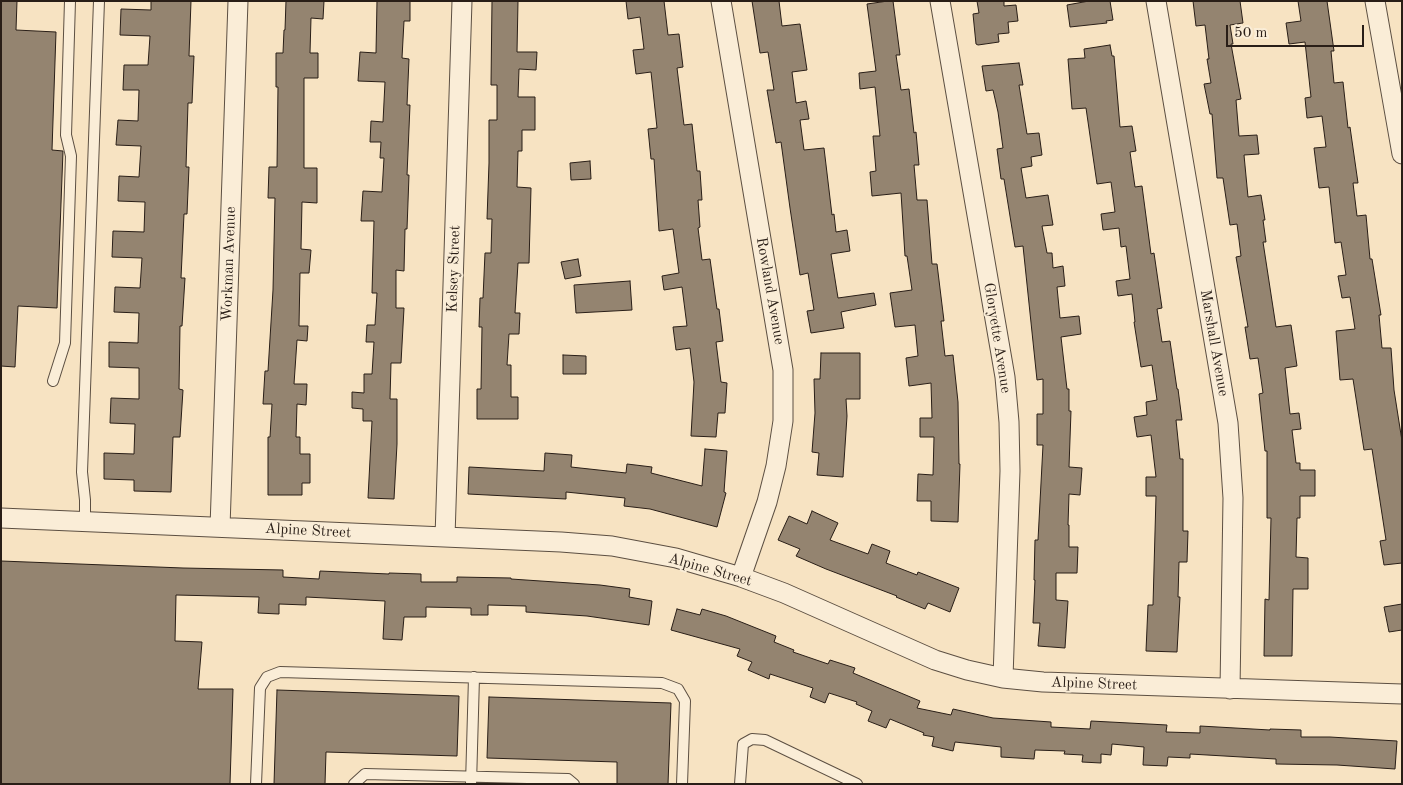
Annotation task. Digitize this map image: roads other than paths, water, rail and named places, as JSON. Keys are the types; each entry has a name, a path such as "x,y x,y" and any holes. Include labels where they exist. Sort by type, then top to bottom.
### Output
{"street":[{"name":"Workman Avenue","path":"220,527 238,1"},
{"name":"Kelsey Street","path":"445,538 462,1"},
{"name":"Rowland Avenue","path":"721,1 783,370 783,421 776,466 767,502 741,577"},
{"name":"Gloryette Avenue","path":"940,1 1005,377 1010,422 1003,678"},
{"name":"Marshall Avenue","path":"1156,1 1228,423 1233,498 1230,689"},
{"path":"1375,1 1402,154"},
{"name":"Alpine Street","path":"1,518 561,542 612,546 676,558 741,577 784,593 935,660 966,670 1003,678 1043,682 1402,694"}],"lane":[{"path":"53,381 65,343 71,156 66,136 70,1"},
{"path":"85,522 82,462 99,1"},
{"path":"256,784 260,688 267,677 280,672 662,683 678,689 685,701 682,784"},
{"path":"471,780 474,678"},
{"path":"740,784 743,744 752,739 765,740 857,784"},
{"path":"354,784 365,774 471,780 568,779 574,784"}]}
